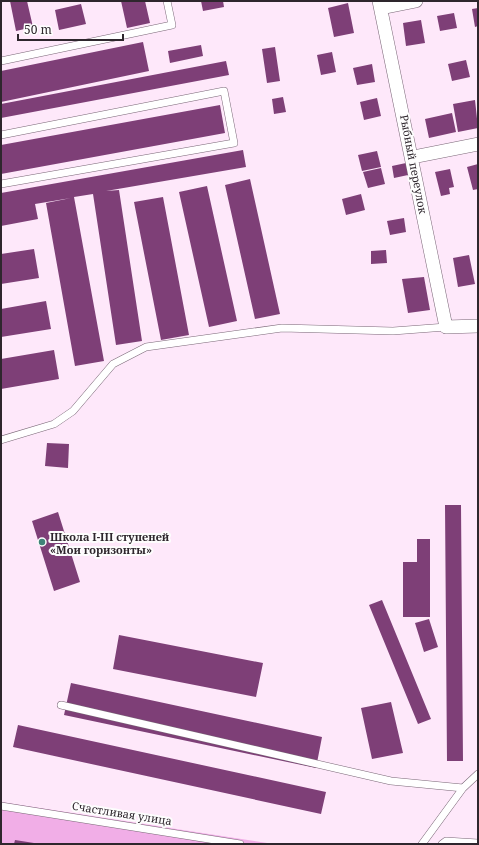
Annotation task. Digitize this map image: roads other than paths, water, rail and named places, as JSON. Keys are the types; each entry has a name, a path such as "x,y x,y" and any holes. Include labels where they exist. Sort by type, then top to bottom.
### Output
{"street":[{"path":"380,5 416,1"},
{"name":"Рыбный переулок","path":"380,5 413,157 446,327"},
{"path":"413,157 478,144"},
{"path":"446,327 478,326"}],"lane":[{"path":"1,61 172,25 167,1"},
{"path":"1,135 224,91 234,143 1,184"},
{"path":"1,440 54,424 73,411 113,364 146,347 282,328 393,331 446,327"},
{"path":"61,705 391,781 463,788"},
{"path":"422,844 463,788 478,774"},
{"name":"Счастливая улица","path":"1,806 240,844"},
{"path":"442,844 446,841 478,843"}],"place":[{"name":"Школа I-III ступеней «Мои горизонты»","path":"42,542"}]}
